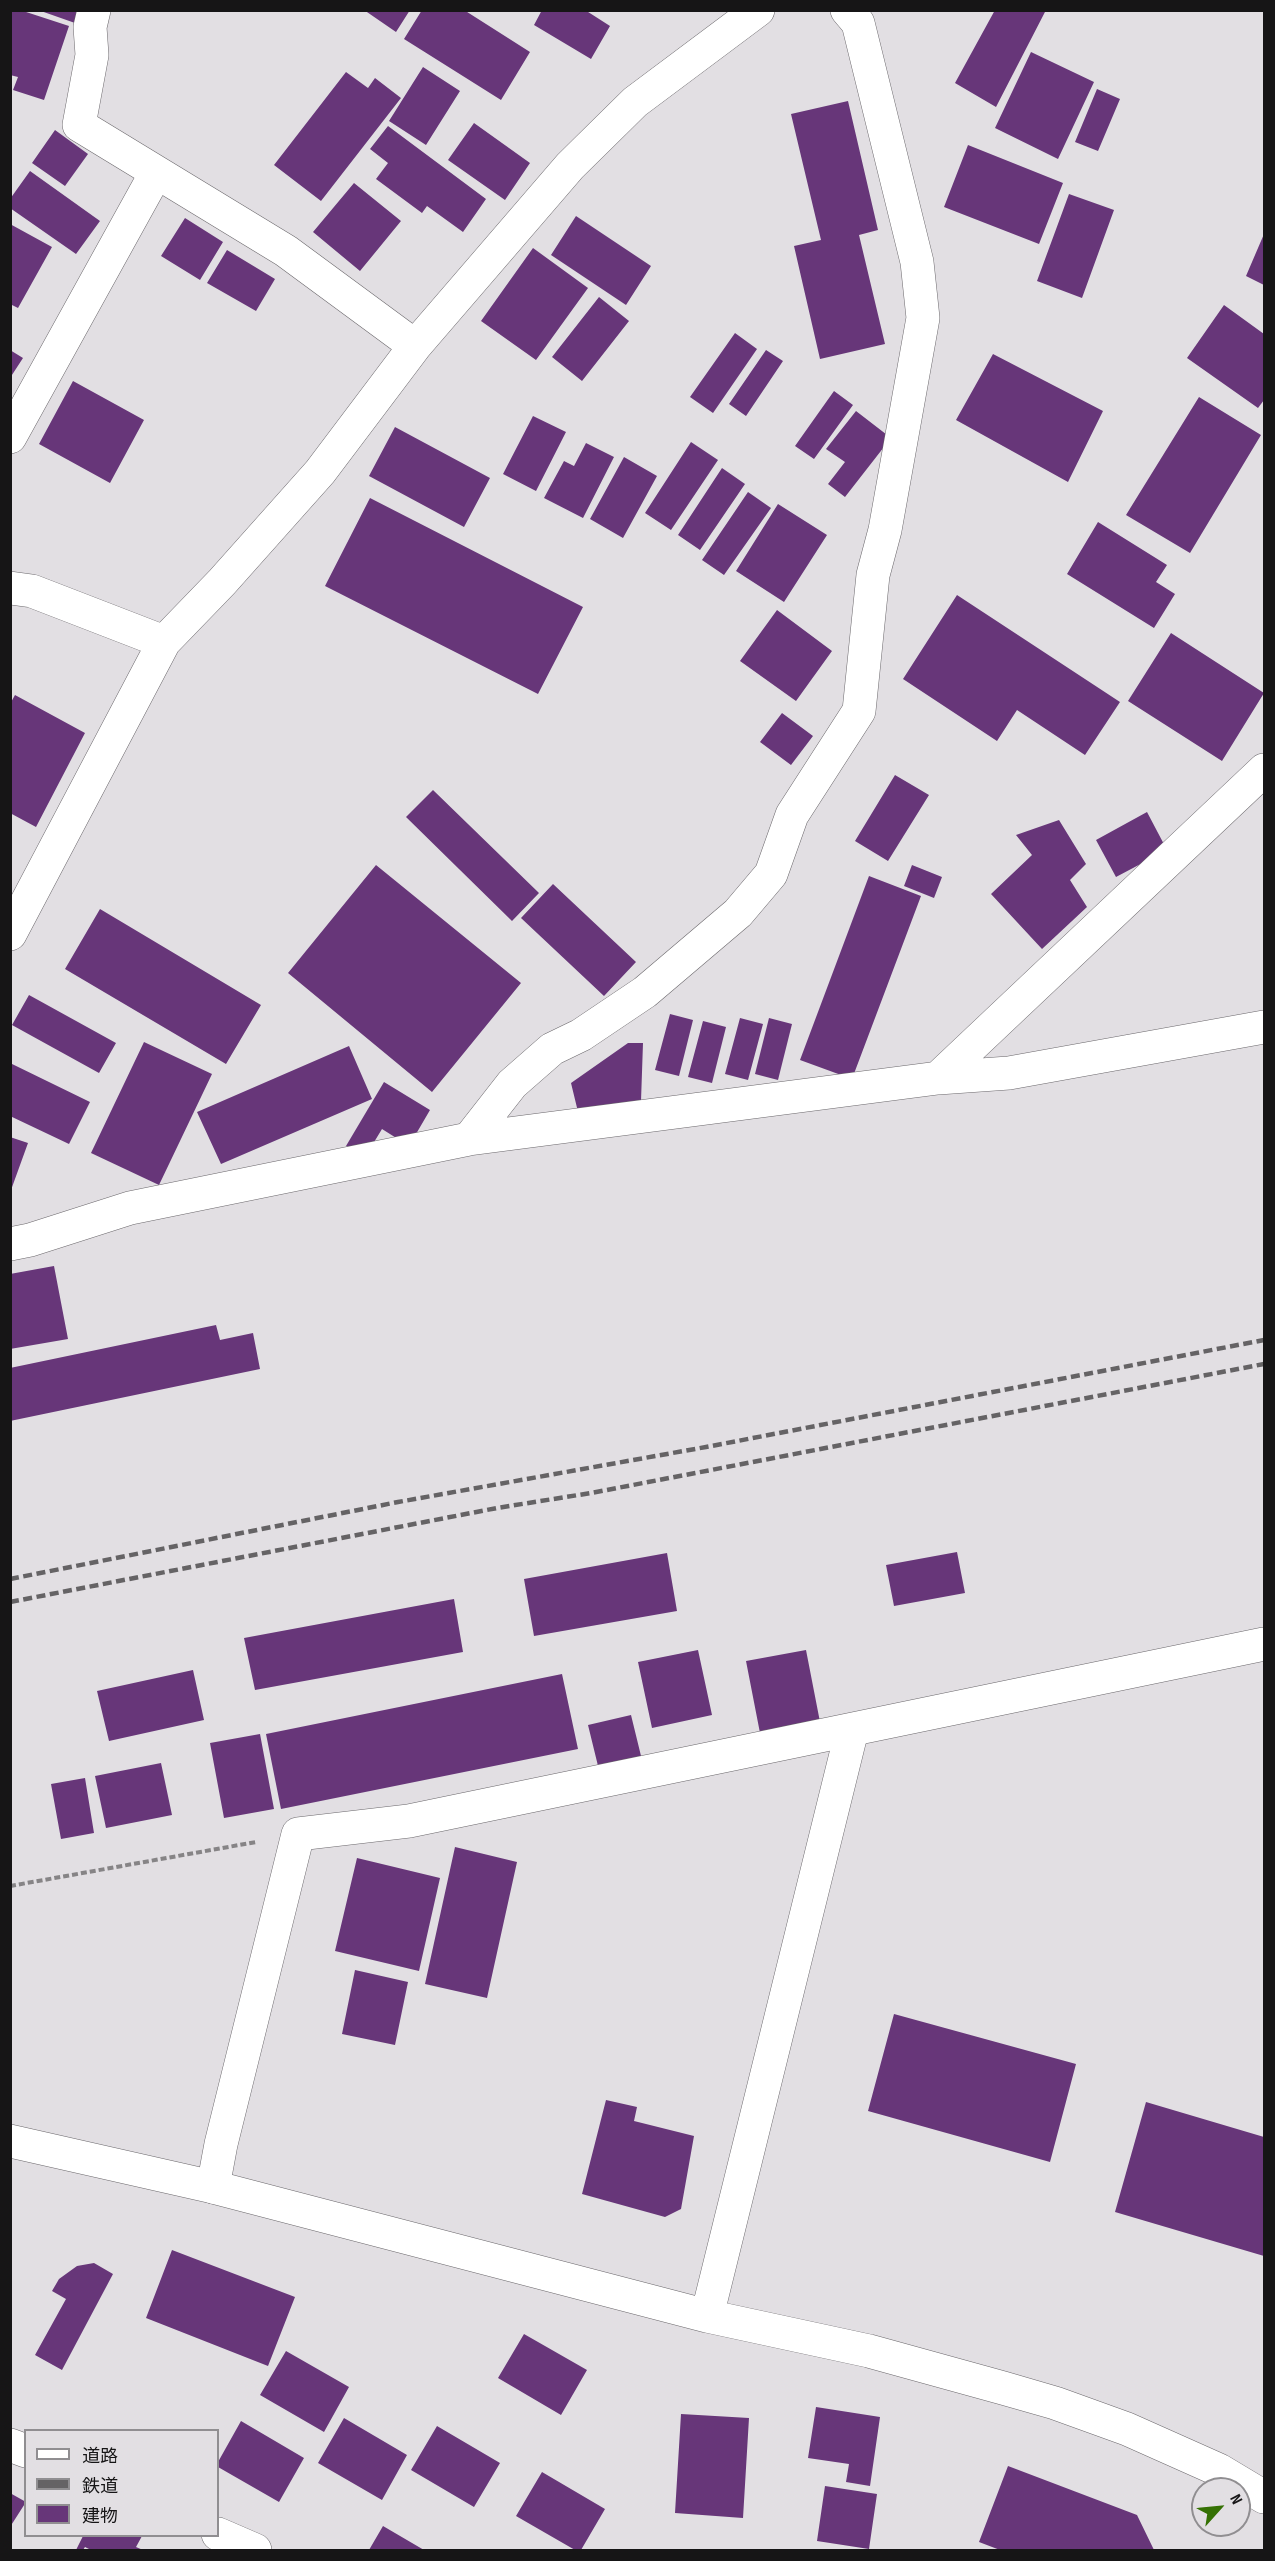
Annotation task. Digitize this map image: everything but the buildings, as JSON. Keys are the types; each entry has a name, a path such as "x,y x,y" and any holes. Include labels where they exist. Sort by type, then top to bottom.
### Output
{"street":[{"path":"94,10 90,27 92,56 80,125 286,251 415,346"},
{"path":"10,934 164,642 222,582 320,472 415,346 578,158 635,102 758,10"},
{"path":"469,1139 512,1084 552,1049 581,1035 645,992 738,913 771,874 792,815 859,711 873,575 885,530 923,318 917,262 861,34 858,22 847,10"},
{"path":"10,437 156,173"},
{"path":"10,588 32,591 164,642"},
{"path":"938,1078 1264,770"},
{"path":"10,1244 30,1240 130,1208 469,1139 938,1078 1009,1072 1264,1027"},
{"path":"213,2187 221,2144 298,1834 409,1821 1264,1644"},
{"path":"707,2316 852,1730"},
{"path":"10,2140 213,2187 707,2316 869,2351 1055,2403 1127,2429 1219,2470 1264,2497"},
{"path":"219,2534 255,2550"}],"path":[{"path":"10,1886 298,1834"}],"railway":[{"path":"10,1579 398,1502 706,1447 1264,1340"},
{"path":"10,1602 1264,1364"}]}
